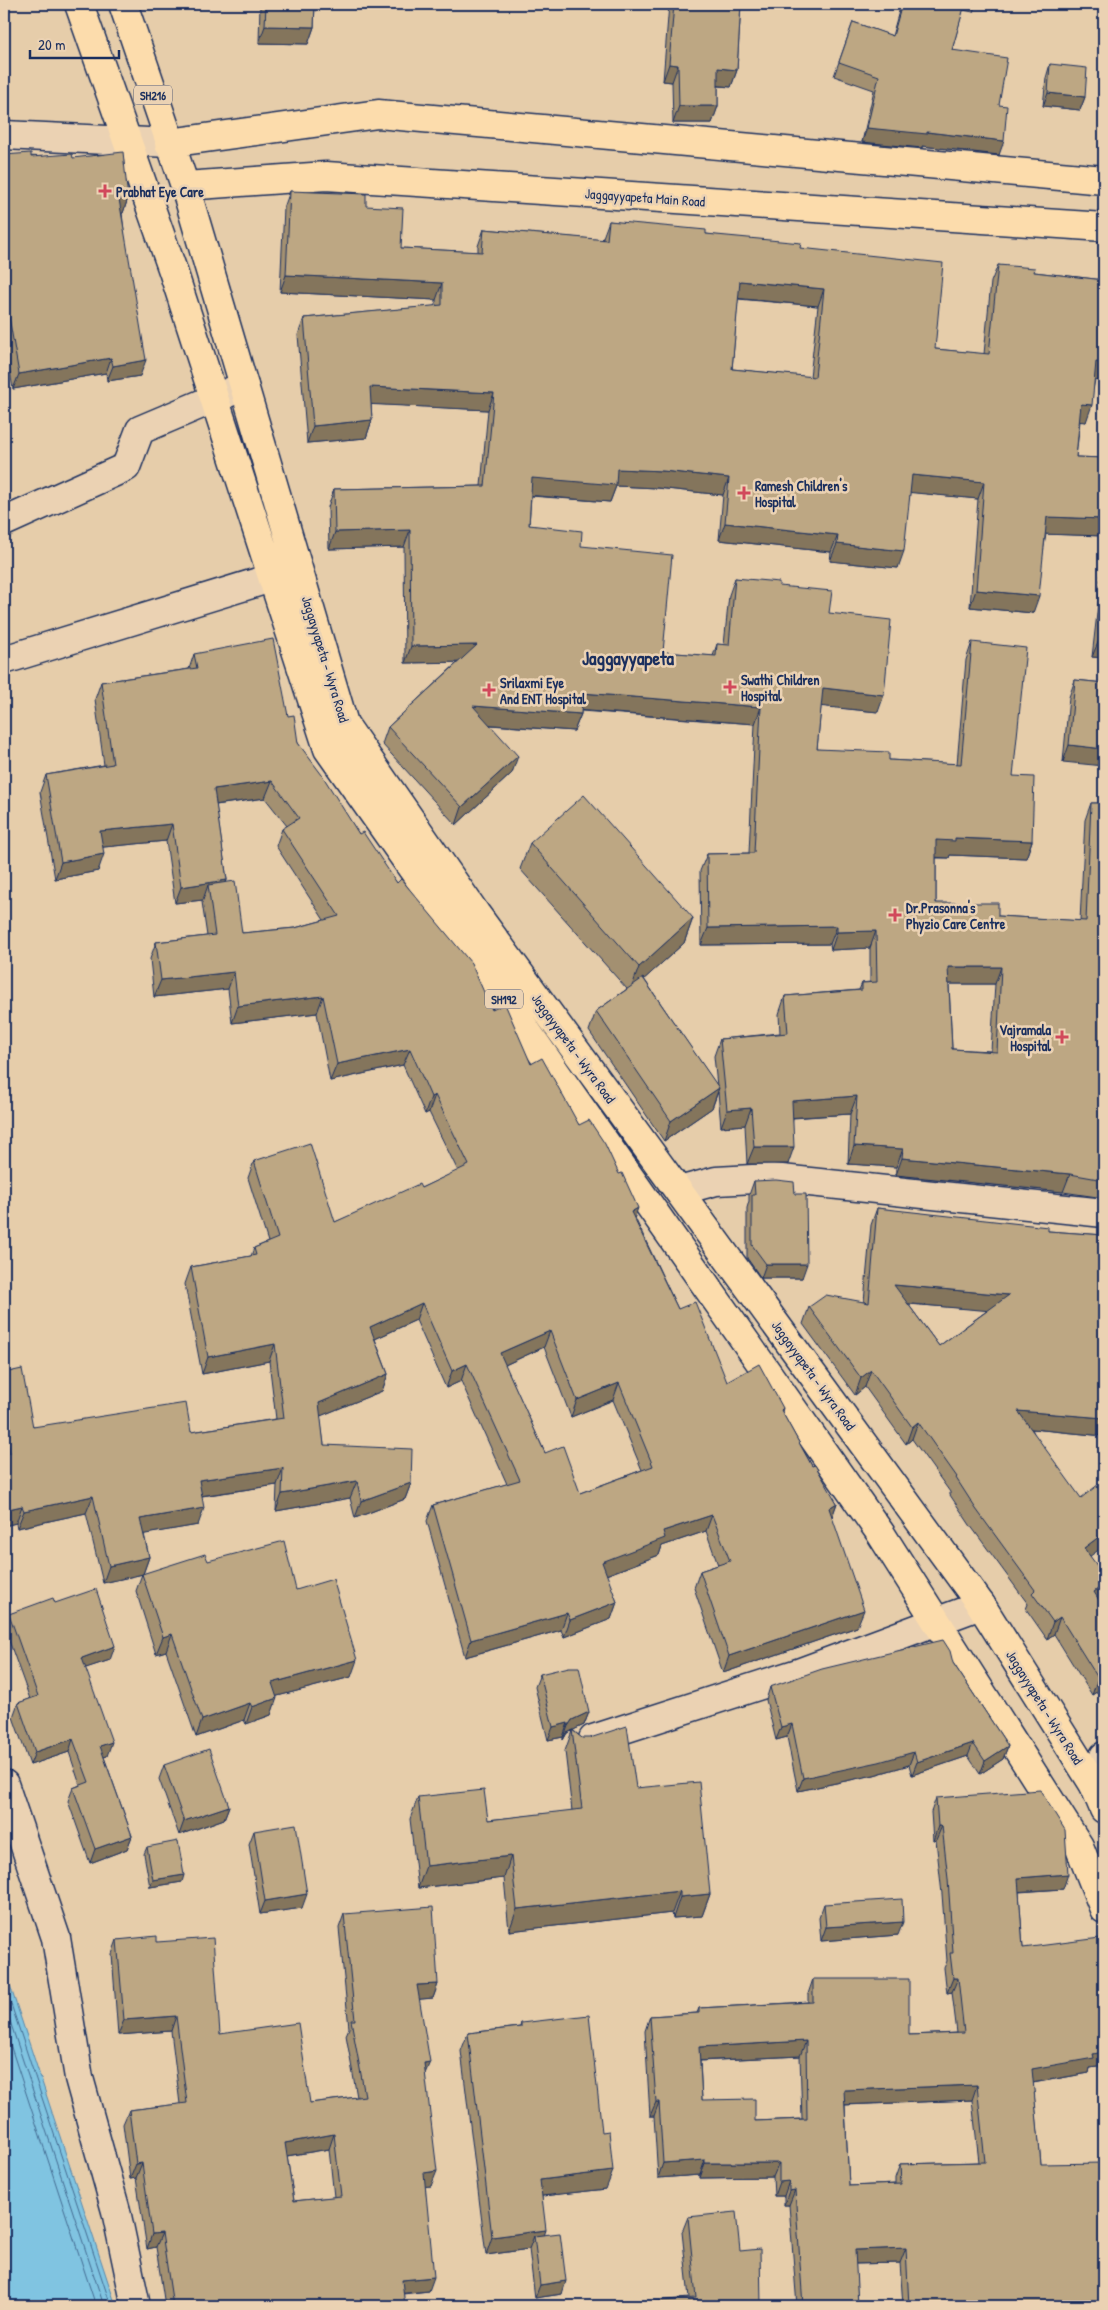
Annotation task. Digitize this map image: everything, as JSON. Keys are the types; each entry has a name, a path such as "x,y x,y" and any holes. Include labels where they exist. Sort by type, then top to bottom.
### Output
{"main road":[{"name":"SH192","path":"79,4 128,141 328,749 881,1534 1079,1846 1104,1909"},
{"name":"SH216","path":"123,4 185,186"},
{"path":"169,143 378,114 1104,180"},
{"name":"Jaggayyapeta Main Road","path":"185,186 326,176 1104,227"},
{"name":"Jaggayyapeta - Wyra Road","path":"185,186 344,724 476,914 981,1605 1099,1797"}],"street":[{"path":"4,135 169,143"},
{"path":"4,522 126,467 140,430 244,386"},
{"path":"4,660 298,570"},
{"path":"679,1191 716,1181 772,1178 1104,1213"},
{"path":"578,1744 798,1674 981,1605"},
{"path":"1099,1797 1104,1756"},
{"path":"4,1784 56,1938 80,2078 116,2212 136,2306"}],"water":[{"path":"4,1967 116,2306 4,2306"}],"building":[{"path":"266,4 315,4 314,27 265,26"},
{"path":"674,4 741,4 737,70 718,68 718,106 679,106 678,65 669,64"},
{"path":"902,4 965,4 952,50 1007,58 999,105 1007,106 1004,141 927,132 927,134 867,128 879,76 839,62 853,22 893,36"},
{"path":"1050,64 1087,68 1085,97 1048,93"},
{"path":"123,152 128,198 119,199 146,360 113,366 111,358 19,374 4,288 4,155 31,153 31,157 72,154 73,158"},
{"path":"290,191 366,194 366,206 403,208 401,248 482,252 484,229 607,240 609,221 706,230 706,234 801,243 800,248 943,263 935,349 989,354 998,265 1035,268 1034,272 1104,280 1104,363 1096,362 1092,405 1081,404 1076,457 1104,458 1104,519 1047,517 1039,596 976,590 984,482 912,475 904,551 837,544 838,535 725,523 729,478 663,471 617,469 616,485 532,478 529,525 582,531 581,546 672,555 663,652 716,656 717,644 729,645 735,578 779,582 779,586 832,591 829,613 891,620 884,695 823,688 817,749 889,752 889,760 961,764 972,642 1026,648 1013,776 1034,777 1032,841 955,838 955,841 936,840 936,903 998,903 998,916 1086,921 1091,803 1104,803 1104,1180 1070,1174 902,1158 903,1149 854,1146 857,1096 792,1101 794,1147 754,1147 751,1108 727,1110 720,1039 788,1033 785,996 862,990 862,983 877,982 876,931 837,932 837,926 708,928 707,854 754,853 761,707 582,693 581,714 473,706 518,756 462,807 388,727 477,645 411,646 410,530 335,532 334,489 485,486 494,393 370,387 372,420 313,426 304,318 442,305 442,283 286,275","holes":["740,281 824,289 815,377 732,369","948,967 1001,967 997,1052 952,1049"]},
{"path":"1104,590 1104,640 1099,640"},
{"path":"273,639 288,716 294,715 298,743 322,775 359,834 363,832 397,883 401,879 471,963 492,1010 505,1004 531,1064 542,1058 579,1125 589,1120 605,1144 619,1174 622,1173 638,1208 631,1212 678,1309 695,1302 727,1382 759,1364 783,1408 781,1410 812,1466 815,1465 837,1503 829,1508 864,1610 729,1656 700,1571 730,1561 712,1515 663,1531 665,1538 602,1562 617,1602 570,1620 567,1613 471,1640 433,1505 520,1480 467,1364 452,1371 422,1303 370,1327 388,1374 319,1403 324,1445 412,1449 411,1483 361,1501 357,1481 282,1494 283,1468 199,1480 204,1508 140,1519 149,1557 109,1566 93,1496 24,1511 22,1506 4,1510 4,1455 10,1453 4,1417 4,1373 22,1369 33,1427 186,1403 191,1432 284,1418 275,1344 208,1357 191,1267 256,1255 254,1248 278,1238 254,1161 310,1143 335,1222 419,1184 421,1188 469,1165 435,1095 431,1097 410,1049 337,1064 323,996 238,1006 234,972 161,980 156,942 215,935 208,885 235,881 242,933 295,928 339,916 282,829 299,818 272,781 214,789 227,880 181,887 172,824 100,831 104,854 61,862 46,775 113,764 101,682 197,668 194,654","holes":["550,1331 577,1400 619,1383 653,1466 580,1493 563,1446 545,1453 500,1353"]},
{"path":"1075,680 1104,683 1104,749 1069,745"},
{"path":"584,795 693,918 639,967 530,843"},
{"path":"643,978 719,1088 671,1121 596,1011"},
{"path":"776,1180 794,1182 795,1194 806,1194 807,1264 766,1264 752,1245 752,1195 755,1195 754,1181"},
{"path":"877,1208 1048,1227 1048,1231 1104,1235 1104,1418 1018,1411 1081,1498 1099,1484 1104,1492 1104,1533 1084,1548 1104,1575 1104,1584 1094,1592 1104,1608 1104,1674 1098,1678 1060,1617 1053,1622 1032,1593 1035,1590 976,1509 957,1477 918,1422 912,1427 871,1370 861,1378 809,1307 826,1295 869,1303","holes":["894,1285 1009,1295 939,1346"]},
{"path":"284,1541 296,1590 333,1579 357,1660 272,1683 277,1698 252,1707 250,1703 202,1720 172,1634 163,1637 142,1574 205,1554 208,1561"},
{"path":"96,1589 115,1646 82,1658 112,1742 100,1746 132,1836 95,1849 73,1788 89,1782 73,1739 35,1752 18,1703 38,1696 9,1614 53,1598 55,1603"},
{"path":"943,1640 950,1651 953,1663 1008,1746 985,1761 973,1743 917,1762 914,1752 879,1762 803,1778 792,1724 781,1727 770,1687 822,1669"},
{"path":"569,1667 579,1667 589,1712 572,1720 568,1726 568,1723 553,1727 540,1674"},
{"path":"627,1726 636,1788 699,1782 710,1894 680,1897 680,1891 517,1909 511,1856 426,1866 418,1797 484,1790 488,1820 582,1809 572,1730 582,1738 590,1738"},
{"path":"209,1749 229,1806 184,1821 164,1765"},
{"path":"1040,1790 1065,1830 1068,1874 1018,1878 1023,1948 1100,1938 1104,1973 1104,2052 1093,2054 1094,2058 1032,2069 1041,2164 1104,2163 1104,2306 909,2306 906,2248 855,2250 858,2306 803,2306 795,2190 789,2191 789,2181 779,2182 779,2163 705,2163 705,2160 663,2163 659,2102 656,2102 650,2016 699,2013 699,2008 813,2002 813,1979 909,1979 909,2035 964,2033 958,1978 953,1978 950,1953 953,1953 948,1879 942,1826 938,1826 936,1798","holes":["806,2041 807,2119 755,2121 755,2099 702,2100 699,2047","977,2085 985,2162 900,2164 901,2184 849,2186 844,2090"]},
{"path":"296,1824 307,1894 265,1901 254,1831"},
{"path":"178,1841 184,1875 153,1880 147,1847"},
{"path":"902,1899 903,1922 826,1927 824,1904"},
{"path":"433,1907 438,1984 417,1985 430,2062 424,2063 437,2171 424,2173 434,2277 402,2280 405,2306 173,2306 162,2233 152,2234 142,2163 136,2164 129,2110 187,2103 176,2016 124,2020 117,1940 157,1936 157,1942 213,1938 220,2034 298,2023 310,2103 365,2096 351,2020 355,2020 344,1914","holes":["334,2134 341,2196 294,2201 285,2143"]},
{"path":"589,2015 602,2132 609,2131 613,2171 540,2180 546,2230 492,2237 468,2033 521,2027 521,2023"},
{"path":"736,2212 740,2251 760,2249 761,2306 646,2306 646,2302 696,2298 688,2217"},
{"path":"560,2233 566,2281 540,2285 534,2236"}],"place":[{"name":"Prabhat Eye Care","path":"105,191"},
{"name":"Ramesh Children's Hospital","path":"744,493"},
{"name":"Swathi Children Hospital","path":"730,687"},
{"name":"Srilaxmi Eye And ENT Hospital","path":"489,690"},
{"name":"Dr.Prasonna's Phyzio Care Centre","path":"895,915"},
{"name":"Vajramala Hospital","path":"1062,1037"}],"district":[{"name":"Jaggayyapeta","path":"628,658"}]}
